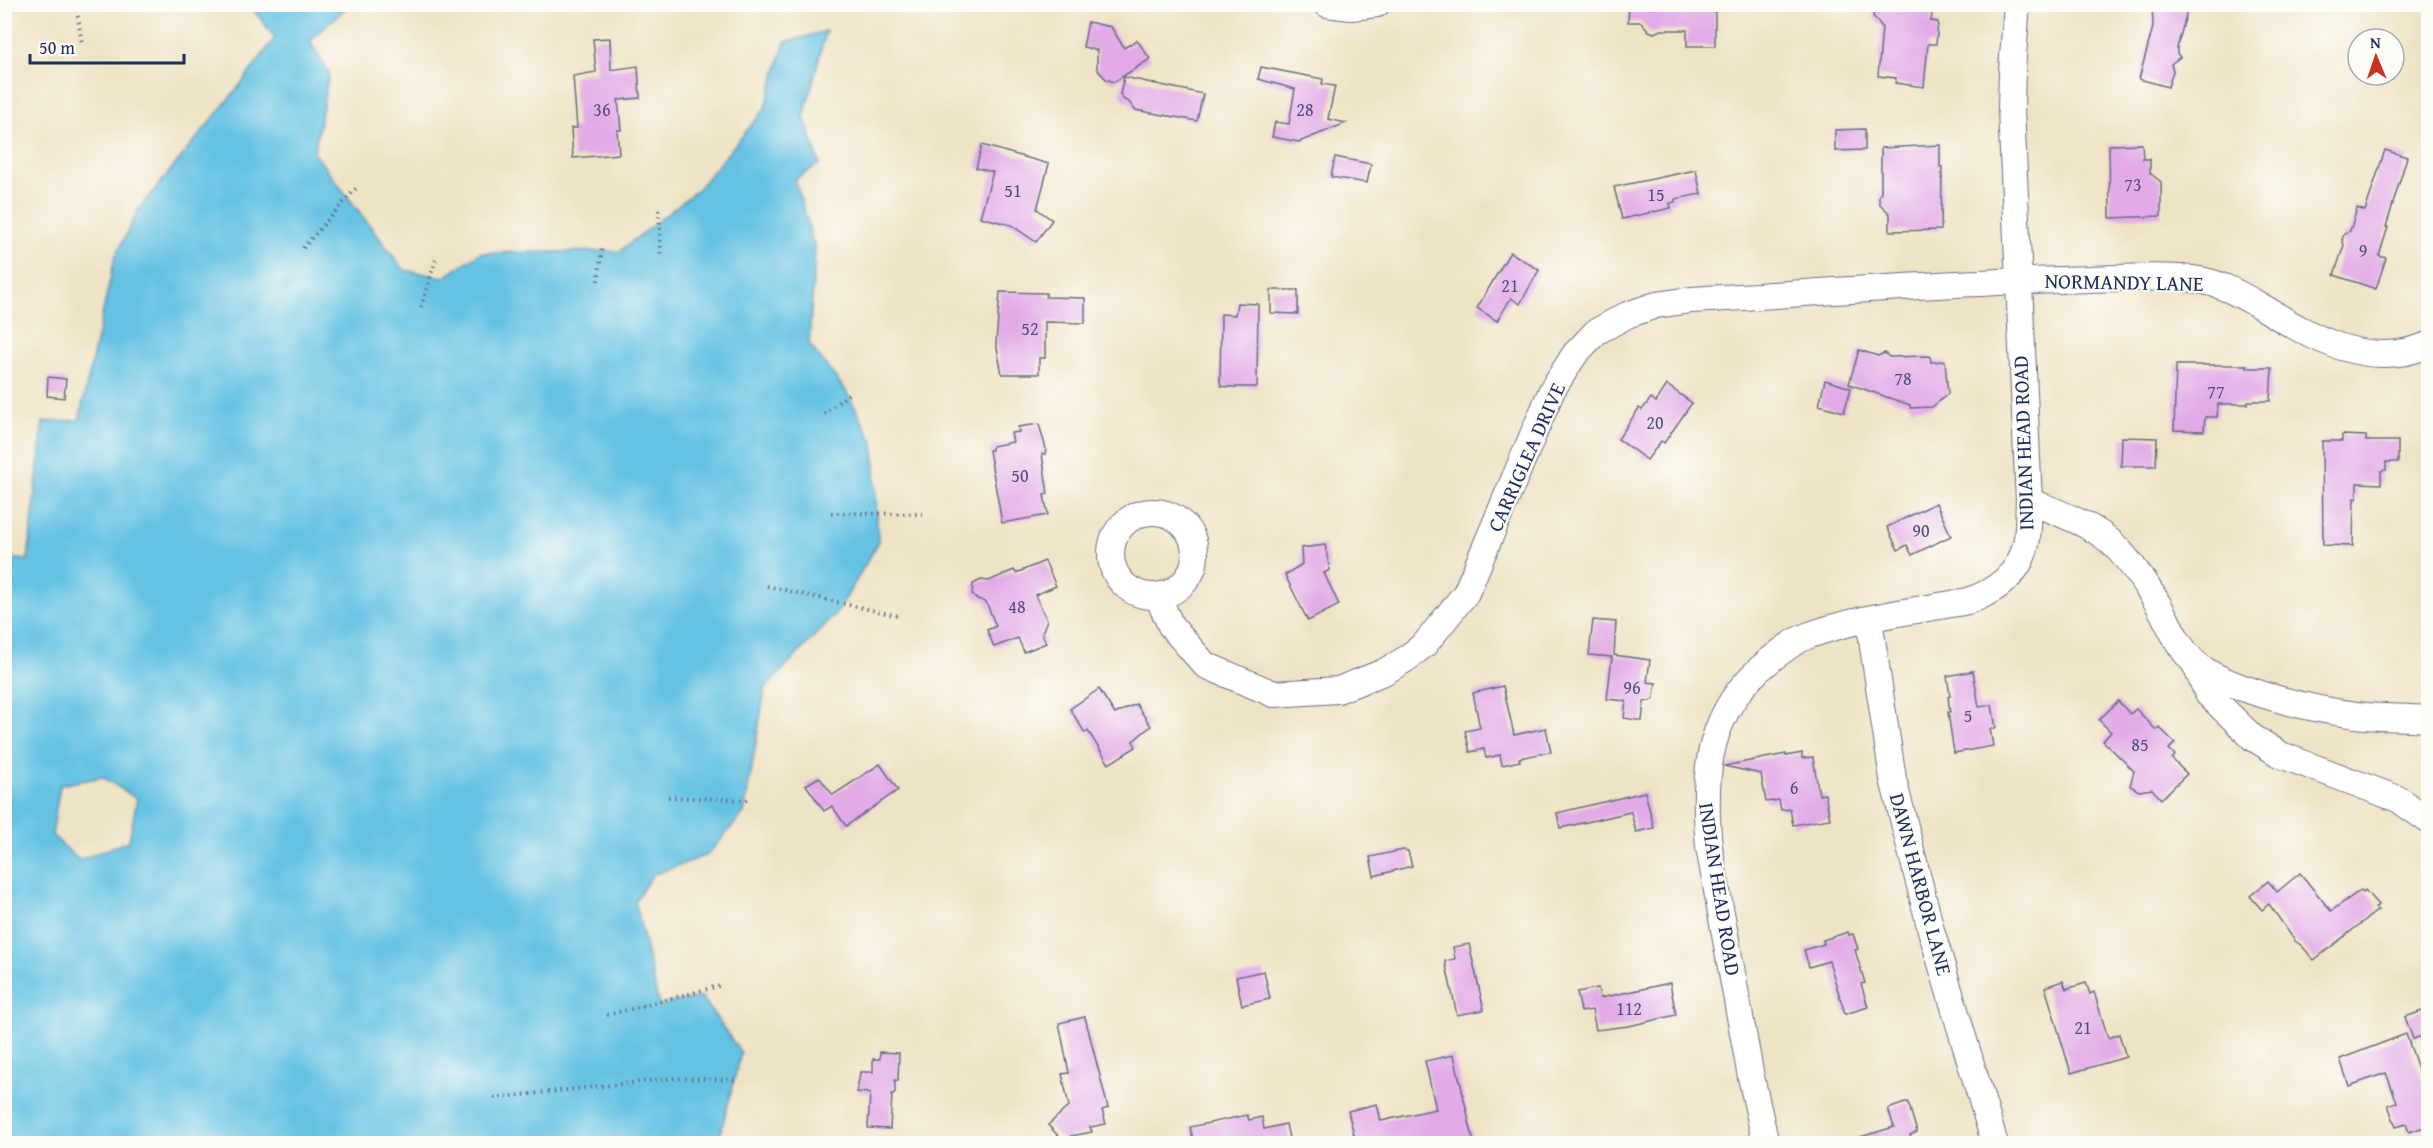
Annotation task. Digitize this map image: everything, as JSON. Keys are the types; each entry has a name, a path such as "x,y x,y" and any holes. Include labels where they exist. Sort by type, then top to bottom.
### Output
{"street":[{"path":"1328,4 1351,8 1377,4"},
{"name":"INDIAN HEAD ROAD","path":"1766,1143 1749,1065 1709,847 1706,780 1712,742 1723,715 1738,692 1753,673 1778,653 1804,637 1837,626 1984,596 2016,568 2026,545 2029,501 2017,281 2011,109 2017,4"},
{"name":"NORMANDY LANE","path":"2017,281 2193,279 2223,286 2303,332 2346,349 2380,356 2413,352 2428,345"},
{"name":"CARRIGLEA DRIVE","path":"1162,595 1162,606 1171,626 1205,665 1274,694 1338,690 1406,659 1425,644 1466,593 1552,390 1575,354 1596,332 1627,315 1656,305 1691,300 2017,281"},
{"path":"2029,501 2096,531 2113,545 2156,601 2174,637 2193,662 2208,694 2252,736 2281,755 2398,799 2428,820"},
{"name":"DAWN HARBOR LANE","path":"1869,620 1893,779 1931,930 1995,1143"},
{"path":"2193,662 2216,678 2237,686 2318,707 2357,715 2428,719"}],"path":[{"path":"76,4 82,44"},
{"path":"303,248 357,186"},
{"path":"659,210 662,258"},
{"path":"598,281 602,249"},
{"path":"421,307 436,256"},
{"path":"824,414 852,391"},
{"path":"831,513 922,514"},
{"path":"767,586 898,616"},
{"path":"668,797 749,800"},
{"path":"607,1015 719,986"},
{"path":"494,1098 676,1078 738,1080"}],"water":[{"path":"250,5 349,5 310,41 329,73 314,153 404,270 444,277 480,253 620,251 697,190 765,109 785,42 826,31 804,117 820,164 795,179 815,249 809,344 846,391 874,443 878,543 838,611 765,689 744,813 707,855 652,875 635,901 659,1005 702,997 741,1053 718,1143 5,1143 5,558 28,560 43,422 79,420 115,257 139,209 241,84 275,38","holes":["103,777 137,799 129,841 79,860 52,835 60,785"]}],"building":[{"path":"1629,4 1715,4 1715,46 1687,46 1687,30 1662,30 1654,33 1641,22 1628,22"},
{"path":"1875,4 1933,4 1931,21 1938,22 1936,44 1928,44 1924,87 1895,83 1896,78 1878,76 1882,27 1873,16"},
{"path":"2152,4 2186,4 2186,15 2177,48 2180,57 2171,64 2173,71 2168,87 2139,79 2153,27"},
{"path":"1088,22 1111,27 1124,48 1137,40 1150,59 1114,82 1106,79 1097,69 1097,50 1083,47"},
{"path":"610,38 611,70 638,66 640,98 618,100 621,130 617,130 619,154 573,158 571,128 577,128 573,76 596,72 593,39"},
{"path":"1261,67 1323,79 1322,84 1335,86 1328,119 1346,123 1299,142 1272,137 1275,122 1289,124 1295,89 1258,79"},
{"path":"1124,77 1203,94 1197,121 1135,110 1120,94"},
{"path":"1865,129 1865,150 1835,151 1835,130"},
{"path":"2142,144 2143,159 2150,159 2150,173 2161,182 2161,216 2110,218 2109,145"},
{"path":"982,145 1049,164 1037,209 1052,220 1036,242 1011,225 980,217 993,172 976,168"},
{"path":"1940,145 1941,230 1890,231 1890,214 1879,203 1881,148"},
{"path":"2385,150 2407,157 2379,256 2386,258 2376,289 2334,275 2344,245 2342,240 2344,233 2350,231 2357,208 2365,211"},
{"path":"1335,157 1371,164 1367,183 1331,177"},
{"path":"1696,170 1701,194 1675,199 1675,202 1670,203 1671,208 1622,219 1614,187"},
{"path":"1510,252 1539,270 1520,304 1511,298 1497,321 1477,308"},
{"path":"1271,290 1298,290 1298,314 1271,313"},
{"path":"1000,292 1046,293 1046,297 1085,298 1085,323 1045,322 1045,358 1039,358 1039,374 1002,374 996,343"},
{"path":"1237,303 1258,304 1257,387 1228,387 1221,386 1220,382 1221,314 1235,315"},
{"path":"1859,350 1878,356 1885,353 1889,357 1930,356 1931,362 1945,361 1948,394 1932,407 1910,408 1910,405 1849,384"},
{"path":"2176,365 2247,365 2247,368 2272,368 2270,401 2218,404 2217,417 2205,417 2204,431 2174,430"},
{"path":"48,377 66,379 64,398 47,396"},
{"path":"1825,380 1851,388 1844,412 1819,405"},
{"path":"1667,385 1692,403 1664,443 1661,441 1647,460 1618,439 1639,408 1642,410 1651,398 1656,402"},
{"path":"1039,424 1046,449 1045,454 1042,454 1048,494 1044,495 1048,515 1002,523 989,450 992,450 992,446 1013,442 1011,433 1019,432 1018,427"},
{"path":"2342,435 2366,436 2366,441 2398,441 2398,462 2386,462 2386,470 2381,471 2381,484 2357,483 2357,499 2354,498 2353,546 2323,545 2322,441 2342,441"},
{"path":"2122,437 2157,438 2156,466 2121,466"},
{"path":"1936,503 1951,536 1912,555 1907,545 1898,550 1887,527"},
{"path":"1325,545 1330,570 1324,573 1339,605 1308,621 1285,575 1302,564 1301,548"},
{"path":"1045,561 1056,586 1035,595 1047,620 1042,633 1046,643 1024,652 1018,638 994,647 987,630 996,626 986,602 975,598 972,594 973,584 981,580 989,581 1014,570 1016,573"},
{"path":"1593,620 1616,622 1614,655 1650,660 1647,682 1656,683 1653,700 1644,702 1642,721 1624,718 1626,701 1607,699 1612,657 1589,655"},
{"path":"1973,671 1979,707 1992,705 1996,728 1990,729 1993,746 1954,753 1948,712 1950,712 1948,697 1950,696 1947,676"},
{"path":"1503,686 1514,735 1546,728 1551,752 1519,758 1520,761 1502,765 1500,755 1486,758 1484,749 1470,752 1465,731 1480,728 1473,693"},
{"path":"1099,689 1115,714 1136,704 1151,726 1133,741 1136,747 1109,764 1088,731 1085,733 1070,709"},
{"path":"2118,701 2130,714 2136,709 2156,730 2159,727 2175,743 2169,749 2175,755 2172,759 2187,774 2161,799 2152,789 2139,791 2130,786 2134,771 2103,741 2111,732 2099,720"},
{"path":"1802,753 1802,758 1813,757 1819,795 1825,794 1830,819 1793,825 1790,809 1781,810 1779,800 1766,802 1761,774 1724,766 1786,754 1786,756"},
{"path":"880,764 898,790 846,826 832,806 824,811 806,785 819,777 833,795"},
{"path":"1645,792 1654,828 1636,832 1631,812 1560,828 1557,813"},
{"path":"1408,851 1412,866 1374,876 1370,857"},
{"path":"2300,873 2331,911 2361,890 2363,892 2365,890 2378,905 2375,908 2378,910 2314,960 2295,941 2269,904 2262,910 2250,896 2268,881 2277,892"},
{"path":"1848,932 1849,935 1853,934 1858,949 1855,950 1865,983 1861,984 1868,1007 1845,1014 1829,961 1809,967 1804,950 1824,944 1823,940"},
{"path":"1469,944 1484,1010 1457,1015 1445,961 1455,959 1453,947"},
{"path":"1264,971 1270,999 1242,1005 1236,977"},
{"path":"2063,981 2066,989 2086,983 2090,994 2094,992 2108,1038 2119,1034 2126,1057 2071,1073 2045,987"},
{"path":"1670,983 1676,1015 1629,1026 1596,1030 1592,1010 1581,1012 1577,992 1598,988 1600,998"},
{"path":"2428,1009 2428,1034 2413,1039 2405,1017"},
{"path":"1085,1017 1108,1108 1102,1110 1106,1124 1090,1127 1092,1132 1071,1136 1064,1142 1048,1125 1069,1106 1062,1074 1069,1073 1059,1023"},
{"path":"2406,1034 2428,1097 2428,1126 2409,1132 2406,1124 2396,1127 2388,1105 2397,1102 2386,1073 2349,1086 2340,1059"},
{"path":"880,1052 899,1053 898,1081 895,1080 895,1093 892,1094 890,1129 868,1128 870,1093 857,1092 860,1072 873,1072 873,1059 880,1059"},
{"path":"1454,1055 1474,1143 1356,1143 1348,1111 1377,1104 1381,1121 1436,1109 1425,1061"},
{"path":"1908,1102 1917,1132 1910,1135 1913,1143 1854,1143 1853,1139 1894,1127 1888,1109"},
{"path":"1247,1115 1249,1120 1262,1117 1264,1129 1286,1124 1290,1143 1194,1143 1190,1127"}]}
